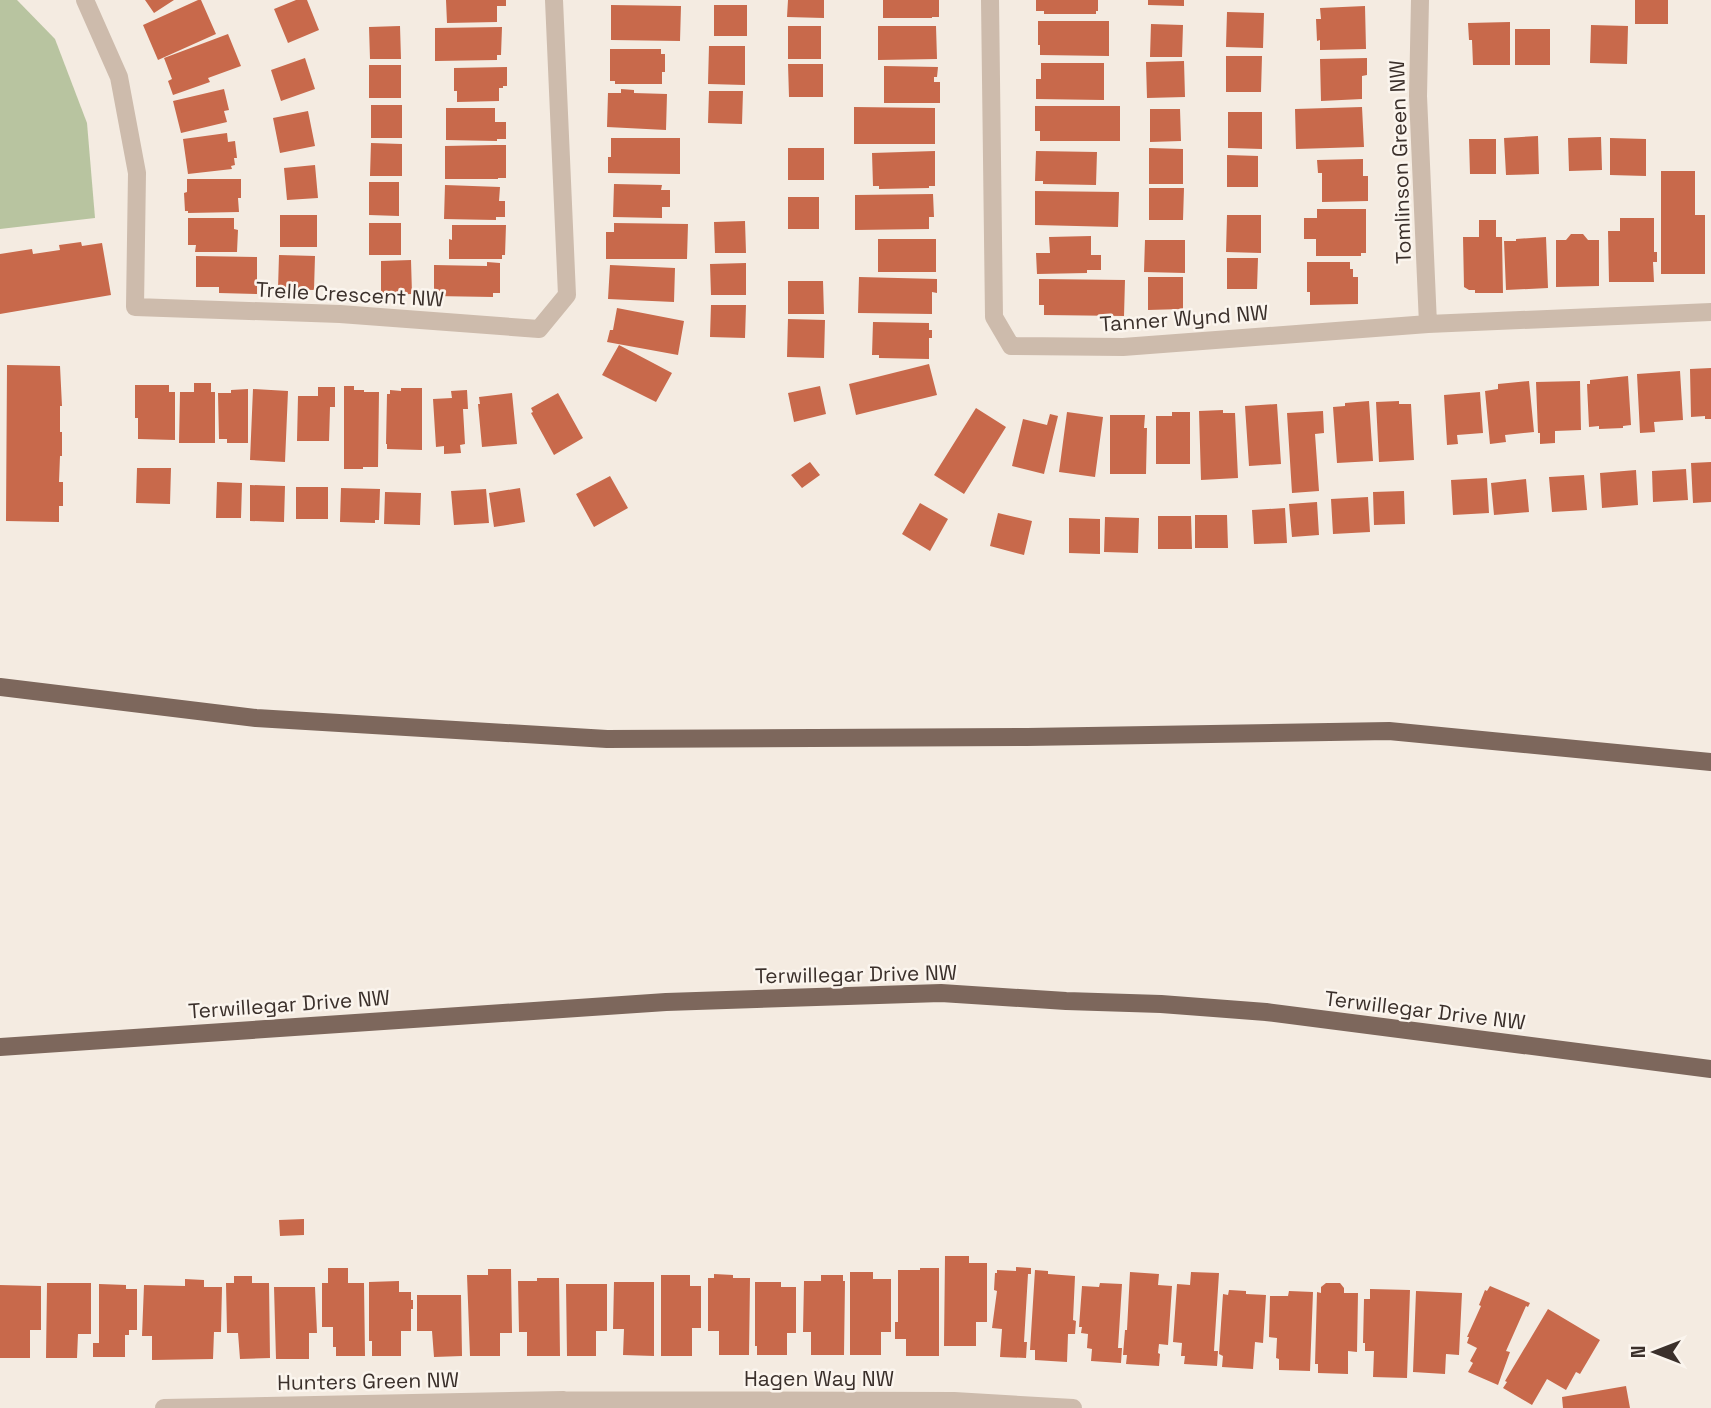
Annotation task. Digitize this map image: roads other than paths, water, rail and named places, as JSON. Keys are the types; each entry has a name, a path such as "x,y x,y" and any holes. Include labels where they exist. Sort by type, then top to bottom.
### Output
{"main road":[{"path":"0,687 256,718 607,739 1013,737 1389,731 1711,762"},
{"name":"Terwillegar Drive NW","path":"0,1047 666,1002 941,993 1161,1004 1266,1013 1711,1069"}],"street":[{"name":"Trelle Crescent NW","path":"85,0 118,77 137,173 135,307 340,314 539,329 567,295 554,0"},
{"name":"Tanner Wynd NW","path":"990,0 993,317 1011,346 1123,347 1427,324 1711,312"},
{"name":"Tomlinson Green NW","path":"1420,0 1418,96 1427,324"},
{"name":"Hagen Way NW","path":"564,1404 954,1404 1073,1408"},
{"name":"Hunters Green NW","path":"164,1408 564,1404"}]}
